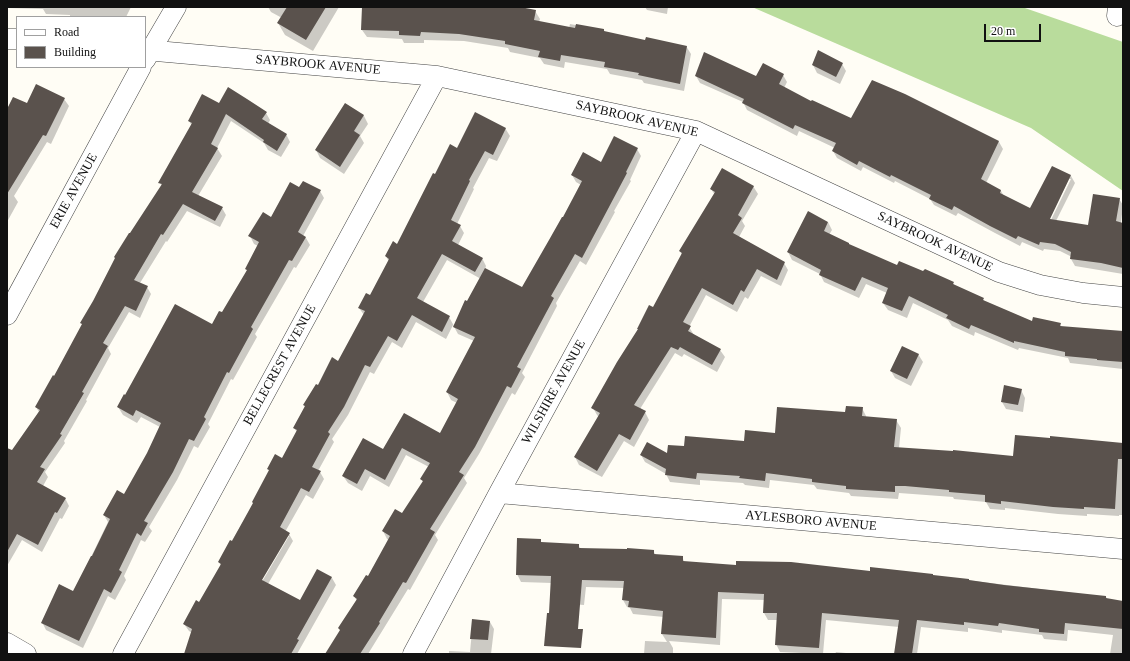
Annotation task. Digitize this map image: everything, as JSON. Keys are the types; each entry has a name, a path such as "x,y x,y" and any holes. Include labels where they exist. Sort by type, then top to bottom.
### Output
{"street":[{"name":"ERIE AVENUE","path":"146,57 176,7"},
{"name":"SAYBROOK AVENUE","path":"146,57 437,76 696,131 998,272 1040,285 1083,293 1123,297"},
{"name":"ERIE AVENUE","path":"7,314 140,68"},
{"name":"BELLECREST AVENUE","path":"123,654 437,76"},
{"name":"WILSHIRE AVENUE","path":"413,654 696,131"},
{"name":"AYLESBORO AVENUE","path":"499,493 1123,549"},
{"path":"7,643 26,654"}],"green space":[{"path":"752,7 1022,7 1123,42 1123,191 1031,128"}],"building":[{"path":"287,7 326,7 306,40 277,23"},
{"path":"362,7 520,7 536,10 534,20 575,28 576,24 604,29 604,31 645,40 646,37 687,46 680,84 638,75 639,73 604,67 605,62 561,55 560,61 538,57 540,51 505,44 505,41 459,34 421,32 420,36 399,35 399,31 361,30"},
{"path":"818,50 843,63 836,77 812,65"},
{"path":"704,52 756,76 763,63 784,74 779,84 811,101 812,100 851,118 872,80 905,94 999,141 981,179 1001,190 1000,193 1030,208 1052,166 1071,175 1050,219 1088,225 1093,194 1120,198 1116,221 1123,223 1123,268 1101,263 1070,259 1071,252 1055,244 1040,242 1039,245 1018,236 1016,239 954,206 952,210 929,199 931,195 891,175 890,177 859,161 857,165 832,151 836,143 795,125 793,129 742,103 744,99 695,76"},
{"path":"36,84 65,98 46,136 43,135 7,194 7,109 13,97 27,103"},
{"path":"228,87 267,112 262,119 287,134 277,151 263,142 264,140 226,114 211,144 218,148 192,192 223,207 215,221 183,204 163,235 161,234 134,280 148,286 136,311 125,306 103,343 108,346 82,392 84,393 60,434 62,435 40,467 45,469 37,482 66,498 57,513 55,512 38,545 17,534 7,552 7,448 12,450 40,410 35,407 53,375 54,376 82,324 80,323 93,301 115,258 114,257 162,184 158,183 192,123 188,121 202,94 219,103"},
{"path":"345,103 364,115 354,131 360,135 340,167 315,150"},
{"path":"475,112 506,128 493,155 485,151 469,180 470,181 451,220 461,225 452,241 483,258 475,272 442,254 417,298 450,316 442,332 412,315 397,341 388,336 370,367 365,365 344,407 328,432 330,434 312,467 321,471 309,492 301,488 280,527 290,533 262,580 300,600 317,569 332,577 297,639 299,640 291,654 184,654 192,629 183,624 196,600 199,602 221,564 218,562 230,540 232,541 253,503 252,502 269,470 267,469 275,454 282,458 297,430 293,428 305,406 303,405 316,384 318,385 332,357 338,361 365,311 358,308 366,293 370,295 389,259 385,256 393,241 397,244 433,173 435,174 450,144 457,148"},
{"path":"614,136 638,148 626,172 627,173 582,258 575,254 551,296 554,298 517,367 521,369 511,388 507,386 475,447 459,472 464,475 430,529 435,532 406,583 403,582 379,622 380,623 360,654 325,654 340,630 338,628 357,599 353,596 366,575 368,576 390,536 382,531 395,509 402,513 423,481 420,479 430,463 402,448 385,480 365,469 357,484 342,476 363,438 383,449 404,413 440,433 458,399 446,392 475,337 453,327 465,300 467,301 485,268 522,287 582,181 571,175 583,152 601,162"},
{"path":"722,168 754,186 738,215 742,218 733,233 785,262 777,280 757,269 744,292 741,290 733,305 702,288 683,322 691,326 688,331 721,349 712,365 680,347 678,350 671,347 634,405 646,411 630,440 619,434 597,471 574,457 600,413 591,408 638,329 649,305 653,307 682,253 679,251 715,192 710,189"},
{"path":"303,181 321,190 298,232 306,237 292,261 289,260 251,327 253,329 229,373 227,372 204,417 206,419 194,441 189,439 173,472 144,521 148,523 141,536 137,533 119,570 122,572 111,593 104,589 79,641 41,623 59,584 73,591 110,519 103,515 117,490 124,494 147,453 161,423 136,410 133,416 117,407 175,304 212,324 219,311 222,312 247,270 245,269 259,242 248,236 263,212 271,217 290,182 299,187"},
{"path":"808,211 828,222 824,231 849,244 897,265 899,261 923,271 925,269 984,298 983,300 1032,321 1033,317 1061,323 1060,326 1123,331 1123,362 1065,356 1065,352 1014,341 1014,343 971,325 969,329 946,318 948,315 909,296 902,311 882,303 888,288 862,277 855,291 819,275 821,270 787,252"},
{"path":"902,346 919,354 907,379 890,371"},
{"path":"1004,385 1022,389 1018,405 1001,402"},
{"path":"846,406 863,407 862,416 897,419 894,447 953,450 1013,456 1015,435 1050,438 1050,436 1123,443 1123,459 1118,459 1115,509 1053,507 1001,501 1001,504 985,502 985,495 905,486 895,486 895,492 846,489 846,486 812,482 812,479 766,473 765,481 739,478 740,476 697,473 696,479 665,475 666,469 640,455 647,442 667,453 668,445 684,446 685,436 744,441 745,430 775,433 777,407 845,412"},
{"path":"517,538 541,539 541,542 579,544 579,548 627,548 654,550 654,554 683,556 683,561 736,565 736,561 791,562 870,571 870,567 933,574 1004,585 1106,596 1106,598 1123,601 1123,629 1065,623 1064,634 1039,632 1039,629 999,623 998,626 964,622 964,625 917,620 912,654 894,654 899,620 822,613 819,648 775,645 777,613 763,613 764,594 718,592 716,638 661,634 663,611 628,607 629,601 622,600 624,581 582,580 578,629 583,629 581,648 544,646 547,613 549,613 551,576 516,575"},
{"path":"472,619 490,621 488,640 470,639"}]}
